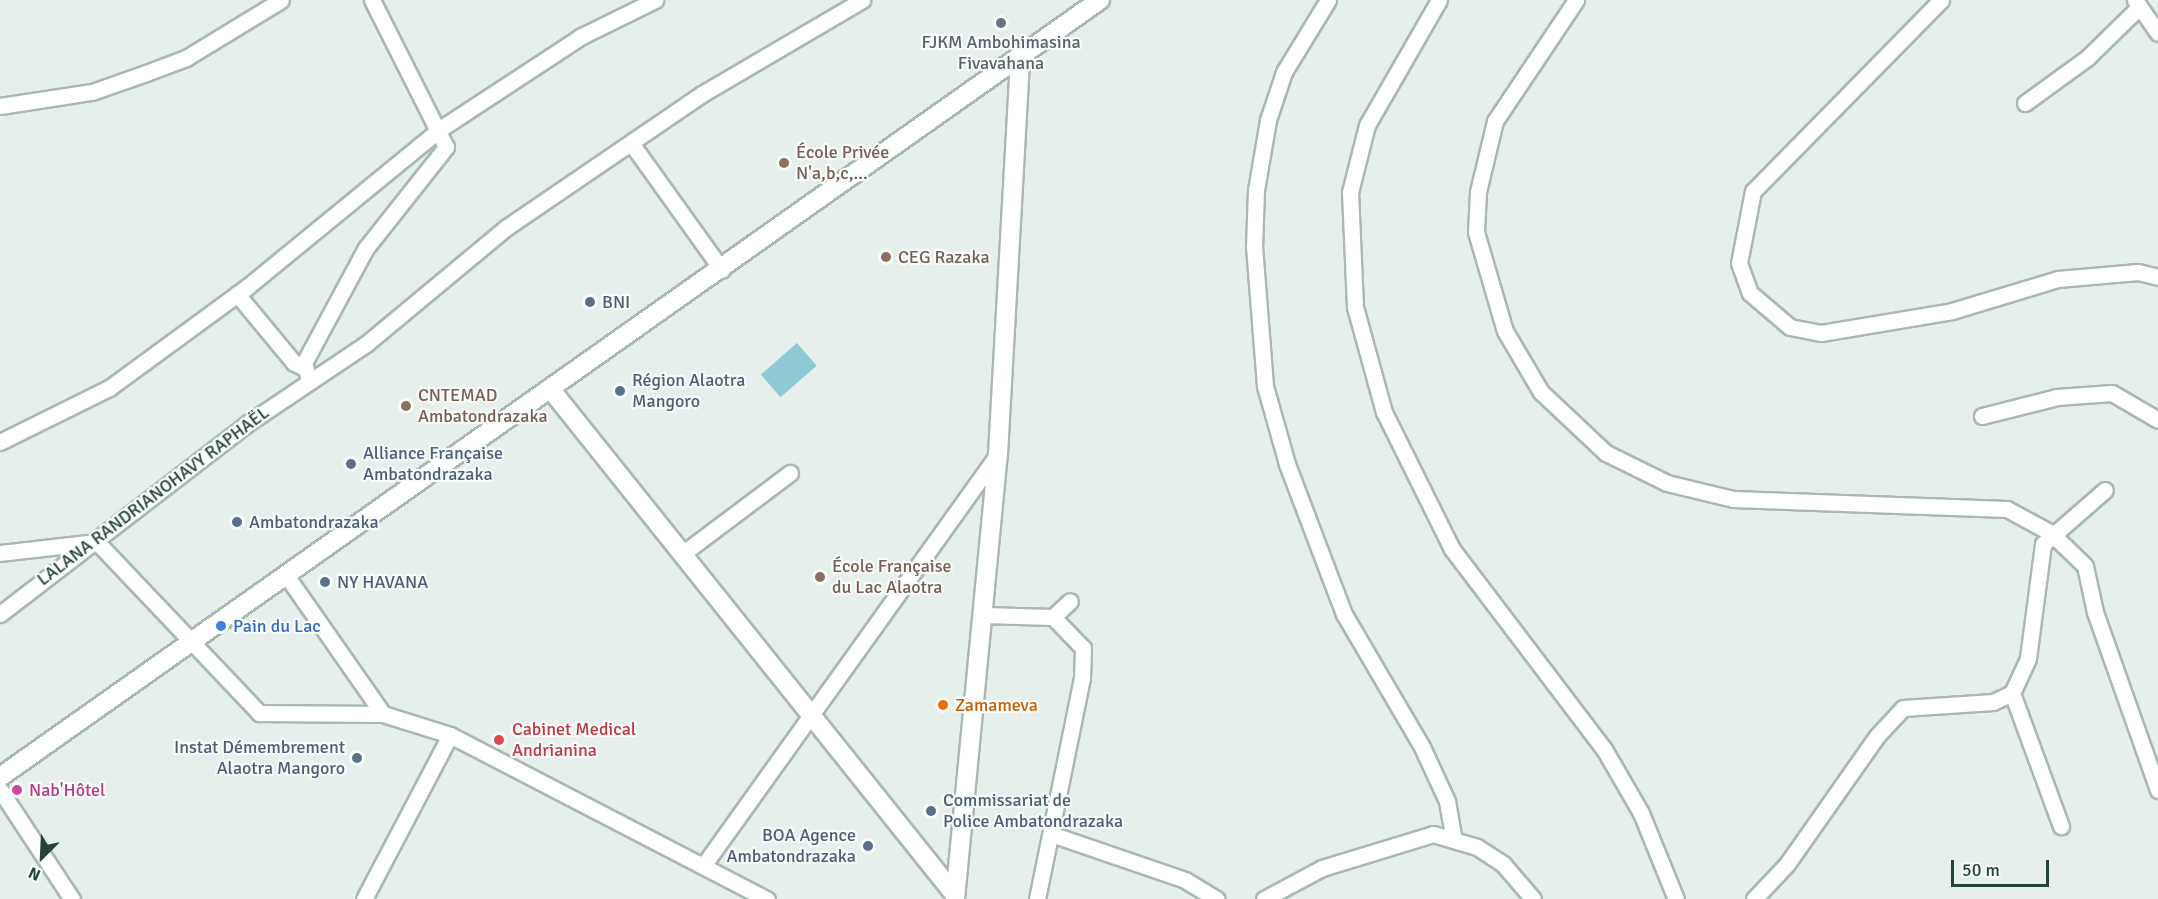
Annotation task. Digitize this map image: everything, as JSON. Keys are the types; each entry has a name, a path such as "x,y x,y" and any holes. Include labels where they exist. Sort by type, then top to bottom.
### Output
{"street":[{"path":"0,106 92,92 146,74 186,58 281,0"},
{"path":"237,294 294,363 307,374 366,248 446,147 440,129 372,0"},
{"path":"0,442 109,388 237,294 440,129 580,37 655,0"},
{"name":"LALANA RANDRIANOHAVY RAPHAËL","path":"0,614 97,542 307,374 366,344 507,227 631,143 862,0"},
{"path":"0,777 286,575 552,392 1020,60 1100,0"},
{"path":"1329,0 1284,72 1268,120 1256,190 1254,246 1265,386 1287,464 1344,614 1422,747 1447,801 1453,836"},
{"path":"1439,0 1367,125 1350,192 1355,307 1384,412 1452,549 1604,749 1641,813 1676,899"},
{"path":"1576,0 1495,122 1478,192 1476,232 1505,331 1541,392 1606,453 1667,483 1733,499 2007,509 2051,533 2085,566 2095,612 2158,790"},
{"path":"1941,0 1753,191 1739,263 1750,293 1790,327 1821,333 1953,311 2058,279 2138,272 2158,277"},
{"path":"2025,104 2087,58 2136,4 2158,33"},
{"path":"955,897 998,454 1020,60"},
{"path":"631,143 722,270"},
{"path":"552,392 808,716 955,897"},
{"path":"1982,416 2056,397 2112,393 2158,420"},
{"path":"703,866 808,716 998,454"},
{"path":"682,554 790,473"},
{"path":"1754,899 1787,864 1877,736 1903,708 1993,702 2012,693 2028,658 2036,571 2051,533 2105,490"},
{"path":"0,553 97,542 260,713 383,714 450,735 767,899"},
{"path":"286,575 383,714"},
{"path":"1053,617 1070,601"},
{"path":"983,615 1053,617 1083,648 1082,678 1037,899"},
{"path":"2012,693 2061,826"},
{"path":"364,899 450,735"},
{"path":"0,790 72,899"},
{"path":"1052,834 1185,880 1217,899"},
{"path":"1264,899 1351,858 1433,834 1453,836 1503,864 1533,899"}],"water":[{"path":"797,343 817,366 780,397 761,374"}],"place":[{"name":"FJKM Ambohimasina Fivavahana","path":"1001,23"},
{"name":"École Privée N'a,b,c,...","path":"784,163"},
{"name":"CEG Razaka","path":"886,257"},
{"name":"BNI","path":"590,302"},
{"name":"Région Alaotra Mangoro","path":"620,391"},
{"name":"CNTEMAD Ambatondrazaka","path":"406,406"},
{"name":"Alliance Française Ambatondrazaka","path":"351,464"},
{"name":"Ambatondrazaka","path":"237,522"},
{"name":"École Française du Lac Alaotra","path":"820,577"},
{"name":"NY HAVANA","path":"325,582"},
{"name":"Pain du Lac","path":"221,626"},
{"name":"Zamameva","path":"943,705"},
{"name":"Cabinet Medical Andrianina","path":"499,740"},
{"name":"Instat Démembrement Alaotra Mangoro","path":"357,758"},
{"name":"Nab'Hôtel","path":"17,790"},
{"name":"Commissariat de Police Ambatondrazaka","path":"931,811"},
{"name":"BOA Agence Ambatondrazaka","path":"868,846"}]}
